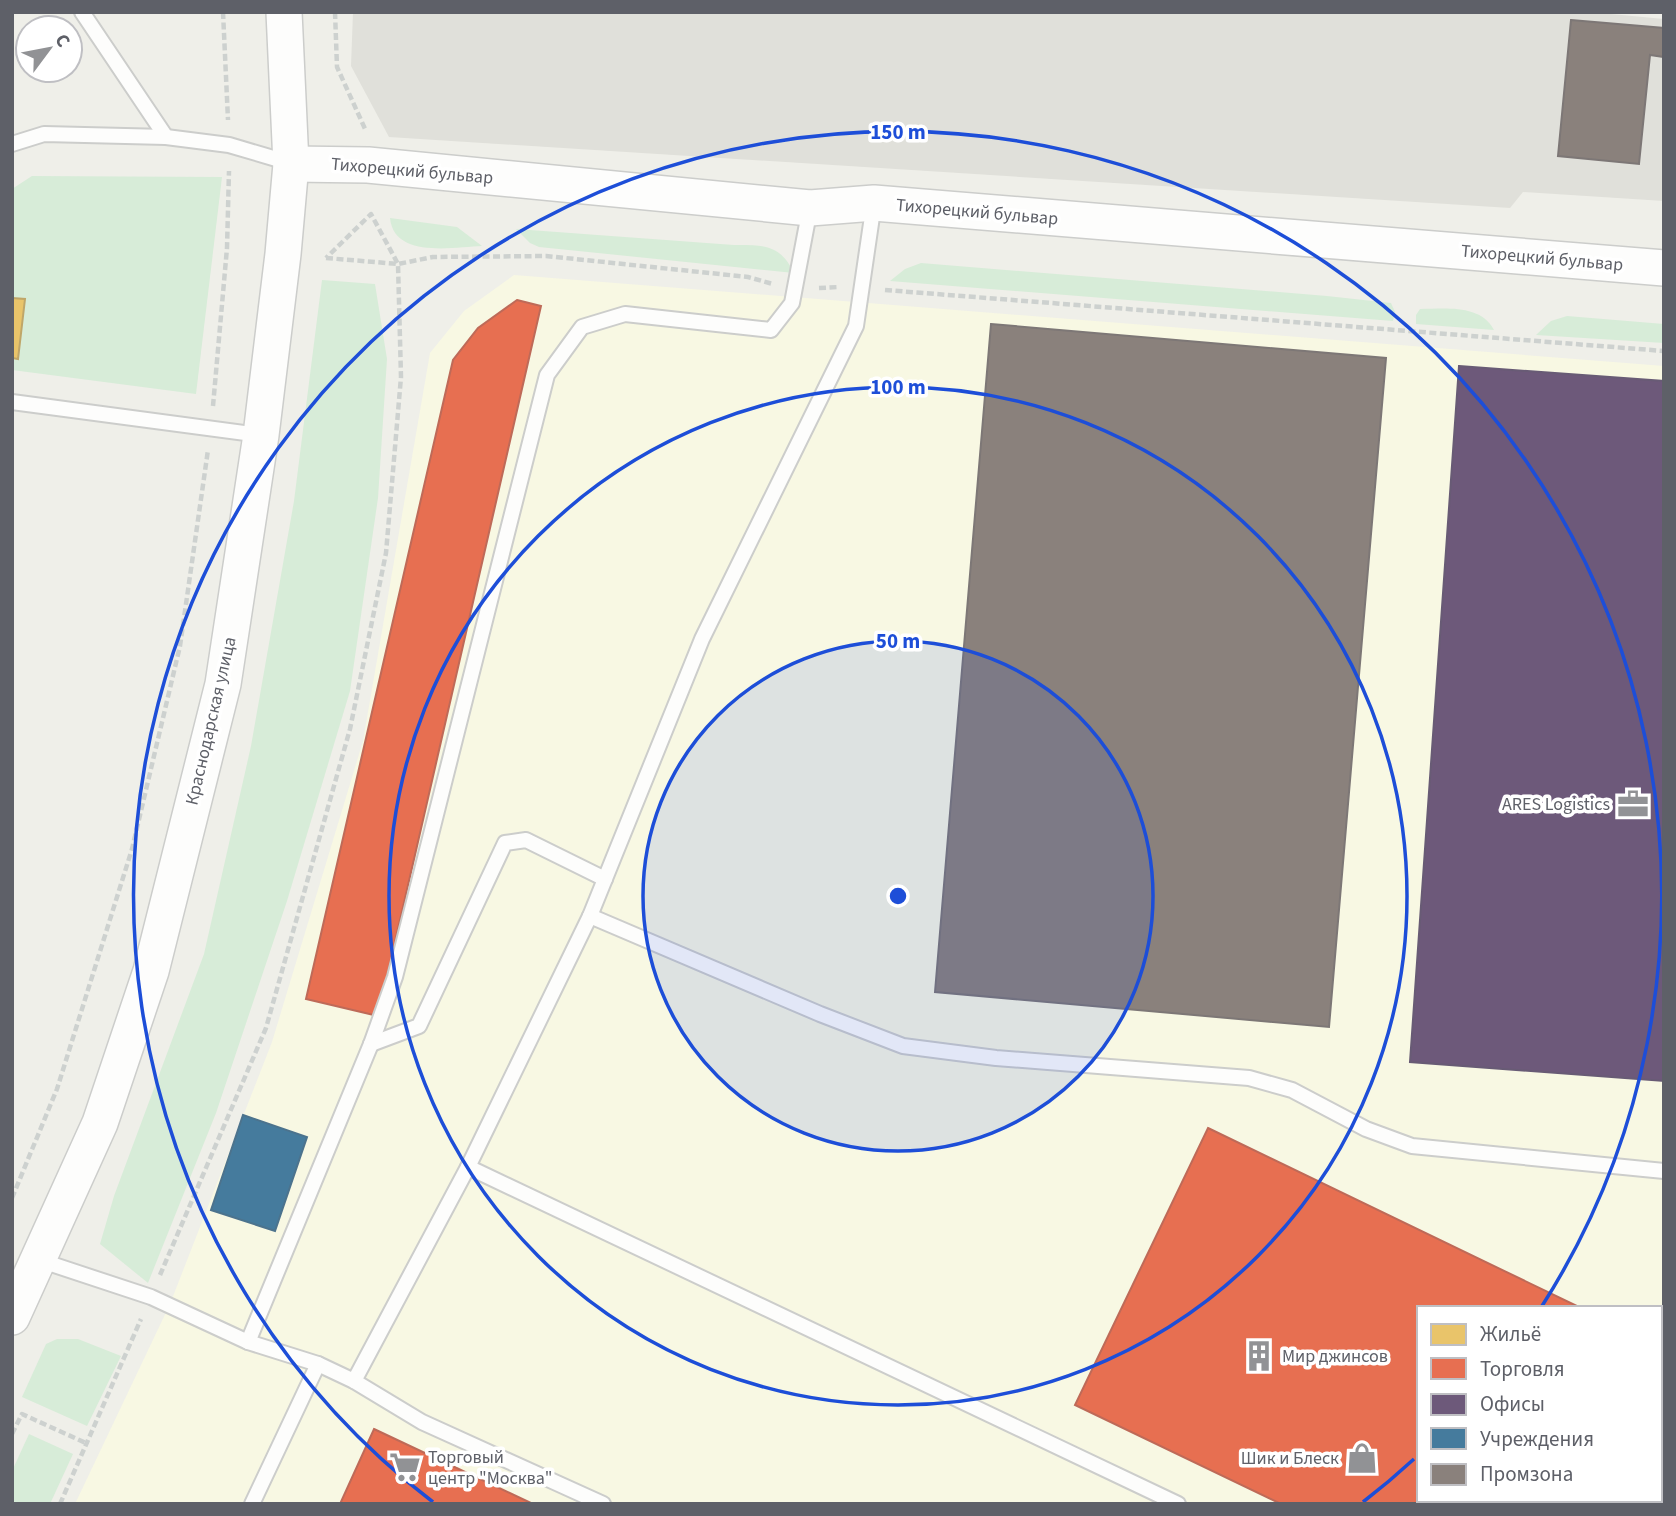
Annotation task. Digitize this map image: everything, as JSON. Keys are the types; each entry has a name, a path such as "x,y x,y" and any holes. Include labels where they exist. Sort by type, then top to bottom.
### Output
{"street":[{"name":"Краснодарская улица","path":"12,1317 100,1123 151,971 223,684 261,435 283,254 291,163 284,12"},
{"name":"Тихорецкий бульвар","path":"291,163 368,165 810,208 874,203 1664,268"}],"lane":[{"path":"82,12 166,138"},
{"path":"12,144 44,134 166,138 229,145 291,163"},
{"path":"354,1381 468,1167 590,916 702,639 856,326 874,203"},
{"path":"248,1342 371,1044 395,977 547,375 582,327 625,314 771,330 792,303 810,208"},
{"path":"12,402 261,435"},
{"path":"371,1044 419,1026 505,843 526,840 605,878"},
{"path":"590,916 820,1014 903,1046 996,1058 1249,1078 1292,1090 1366,1129 1412,1146 1664,1171"},
{"path":"468,1167 1178,1504"},
{"path":"39,1260 151,1297 248,1342 317,1364 354,1381 422,1422 603,1504"},
{"path":"252,1504 317,1364"}],"path":[{"path":"12,1198 57,1089 132,849 180,646 211,429 227,248 229,145 223,12"},
{"path":"335,12 337,67 367,134"},
{"path":"60,1504 266,1028 350,730 386,552 401,377 398,264 371,214 326,257 398,264 433,257 546,256 748,277 795,290 862,285 893,291 1664,351"},
{"path":"12,1434 22,1414 88,1444"}],"shaded area":[{"path":"353,12 1590,12 1664,19 1664,201 1523,192 1510,208 389,137 351,66"},
{"path":"32,176 222,177 196,394 12,370 12,189"},
{"path":"390,218 457,227 482,246 427,248 413,245 402,240 394,231"},
{"path":"516,229 762,246 783,256 794,273 539,247 530,243"},
{"path":"921,263 1327,296 1391,303 1395,312 1393,321 890,281 905,269"},
{"path":"514,275 1664,366 1664,1504 75,1504 170,1304 272,1042 363,741 430,353 464,311"},
{"path":"322,280 375,284 387,359 378,498 350,691 287,901 216,1113 148,1283 100,1244 114,1196 204,954 251,746 294,501"},
{"path":"1420,309 1471,312 1488,322 1494,330 1416,324 1416,315"},
{"path":"1567,316 1664,324 1664,343 1536,335 1551,321"},
{"path":"57,1339 78,1339 121,1356 87,1426 22,1397 46,1344"},
{"path":"29,1434 73,1454 50,1504 12,1504 12,1471"}],"building: Жильё":[{"path":"12,298 25,299 18,359 12,358"}],"building: Торговля":[{"path":"517,300 541,306 378,1016 306,999 453,360 478,328"},
{"name":"Мир джинсов","path":"1208,1128 1577,1306 1417,1306 1417,1502 1520,1502 1519,1504 1281,1504 1075,1405"},
{"name":"Торговый центр \"Москва\"","path":"374,1429 533,1504 340,1504"}],"building: Офисы":[{"path":"1459,366 1664,381 1664,1081 1410,1062"}],"building: Учреждения":[{"path":"243,1115 307,1137 275,1231 211,1210"}],"building: Промзона":[{"path":"1571,20 1664,28 1664,57 1650,55 1639,164 1558,156"},
{"path":"991,324 1386,358 1329,1027 935,992"}],"place":[{"name":"ARES Logistics","path":"1633,804"},
{"name":"Мир джинсов","path":"1259,1356"},
{"name":"Шик и Блеск","path":"1362,1458"},
{"name":"Торговый центр \"Москва\"","path":"405,1467"}]}
